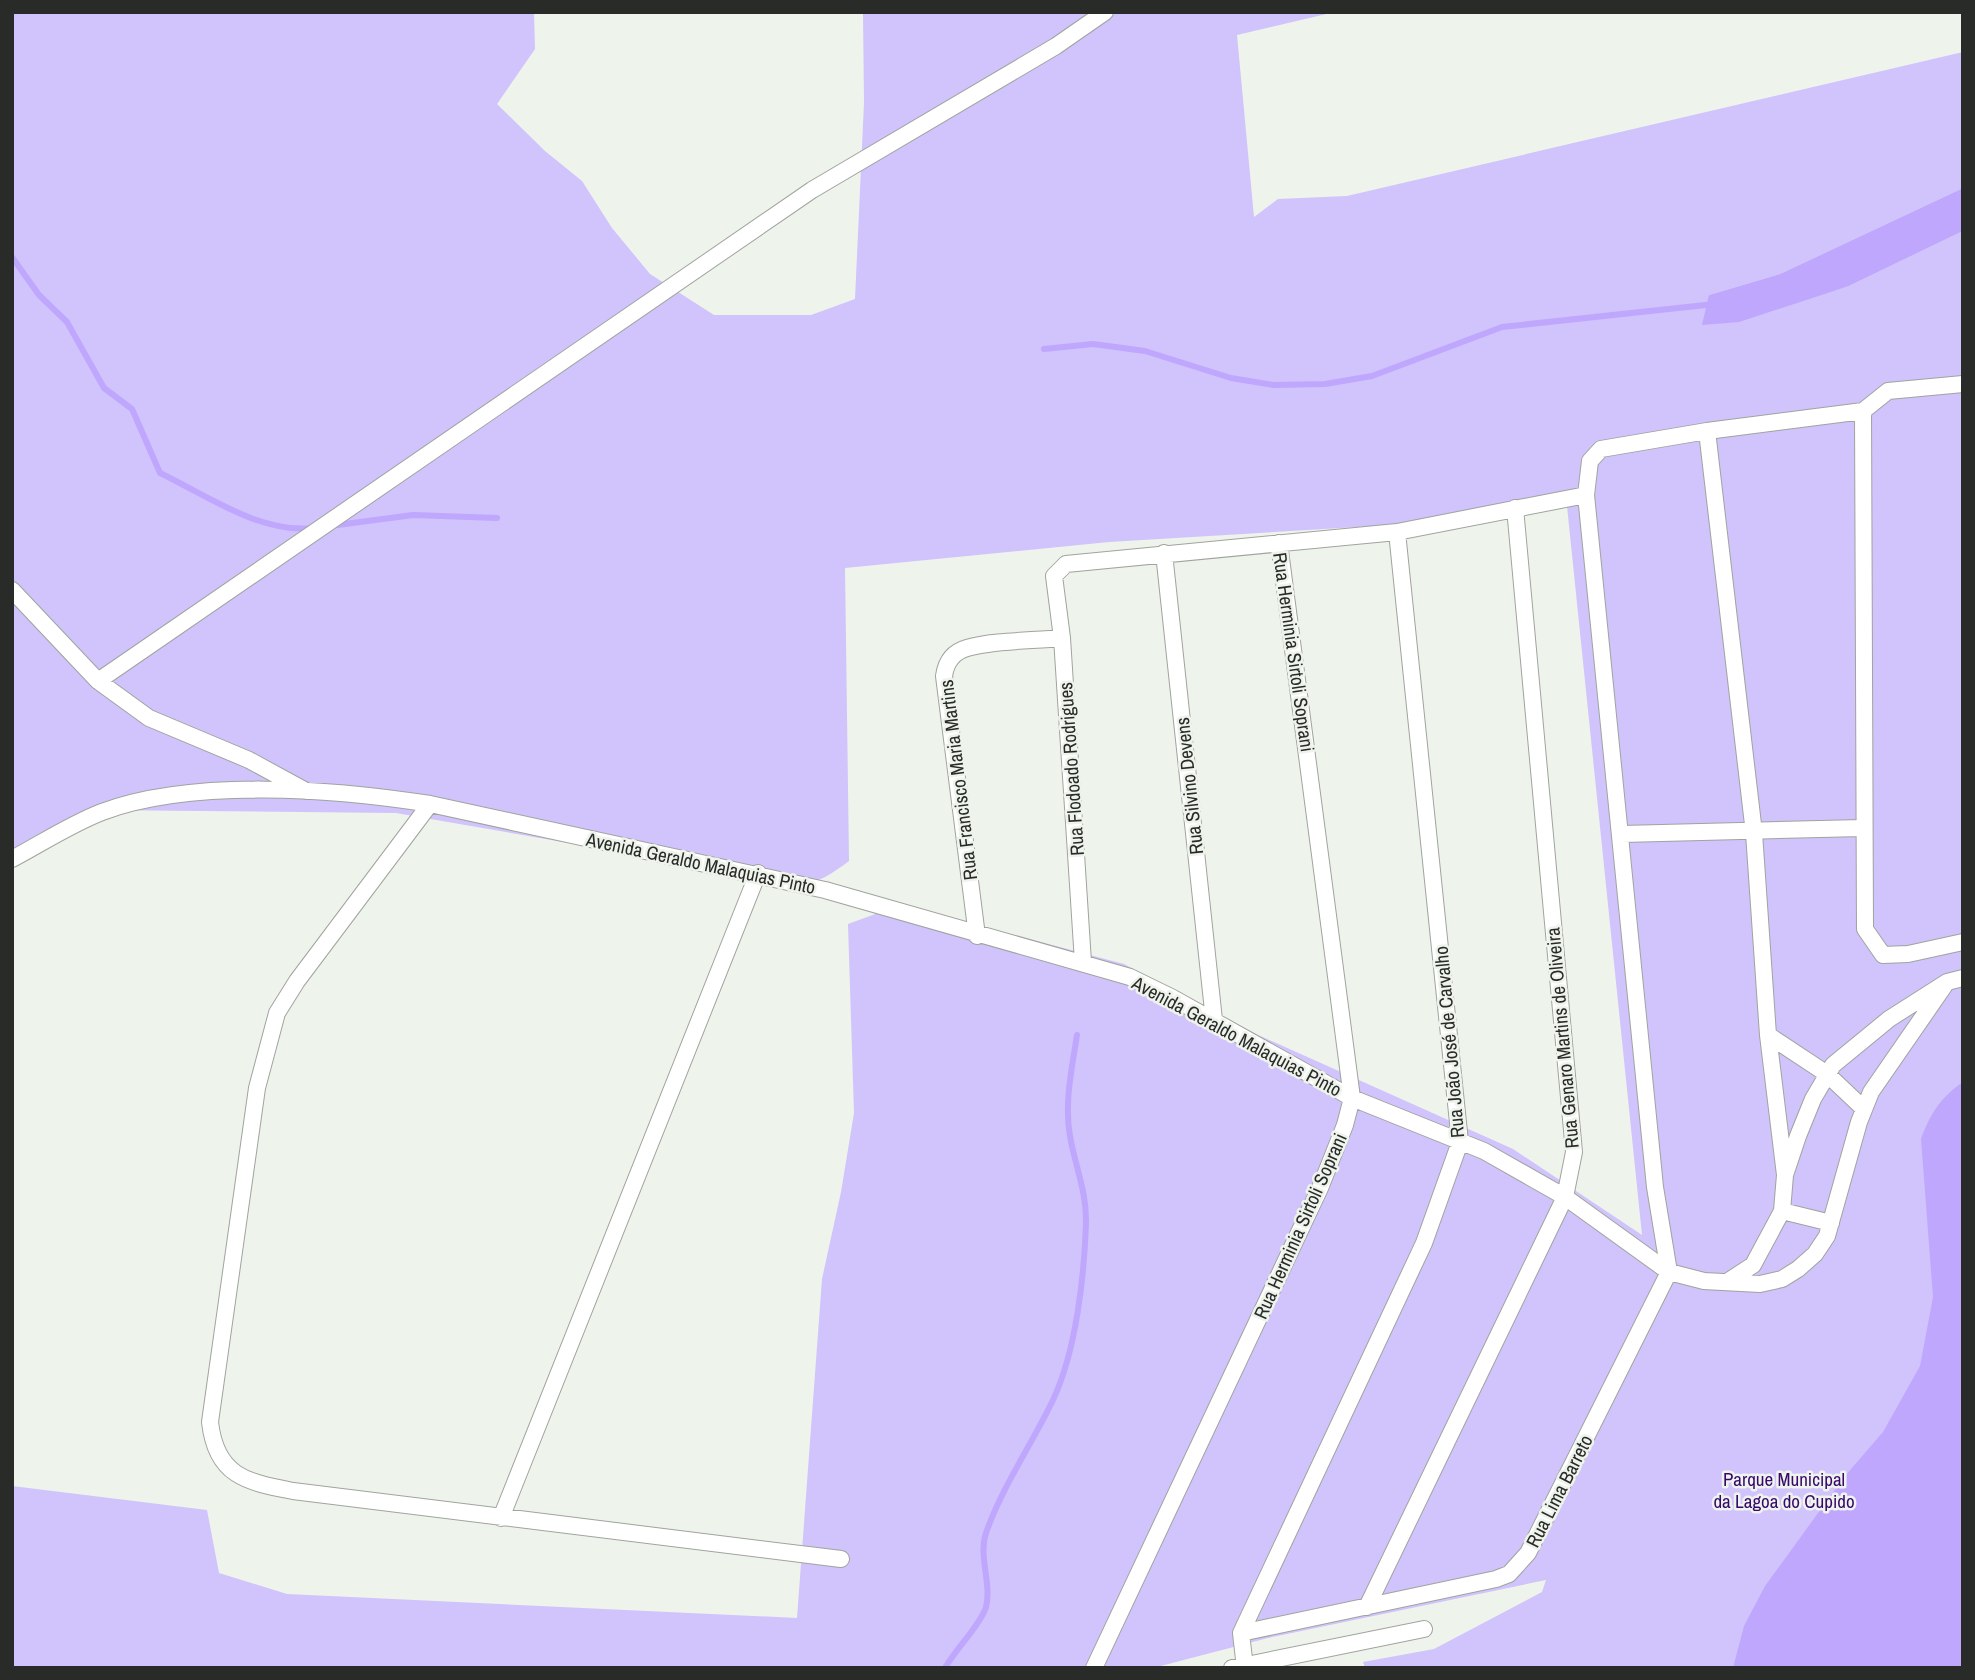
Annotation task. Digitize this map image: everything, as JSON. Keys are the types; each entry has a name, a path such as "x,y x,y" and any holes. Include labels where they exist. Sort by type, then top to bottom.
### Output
{"street":[{"path":"99,681 812,190 1056,46 1105,12"},
{"path":"1669,1272 1655,1187 1587,495 1590,461 1601,449 1707,431 1863,411 1888,391 1963,384"},
{"path":"1863,411 1862,828 1865,929 1883,955 1908,954 1963,942"},
{"path":"1707,431 1754,833 1768,1035 1785,1175"},
{"path":"1164,552 1397,532 1587,495"},
{"name":"Rua Genaro Martins de Oliveira","path":"1367,1607 1565,1196 1574,1152 1515,508"},
{"name":"Rua João José de Carvalho","path":"1241,1633 1424,1243 1460,1142 1397,532"},
{"name":"Rua Herminia Sirtoli Soprani","path":"1094,1668 1320,1188 1345,1125 1352,1098 1279,543"},
{"name":"Rua Flodoado Rodrigues","path":"1083,962 1062,638 1054,576 1066,564 1164,552"},
{"name":"Rua Silvino Devens","path":"1164,552 1214,1020"},
{"path":"12,590 99,681 149,718 249,760 306,791"},
{"name":"Rua Francisco Maria Martins","path":"977,936 945,667 949,660 967,648 1062,638"},
{"name":"Avenida Geraldo Malaquias Pinto","path":"12,859 79,822 142,800 175,793 306,791 377,796 430,804 758,873 897,908 977,936 1083,962 1130,977 1214,1020 1352,1098 1484,1151 1565,1196 1669,1272 1704,1281 1760,1284 1782,1279 1815,1254 1831,1223 1871,1092 1955,980"},
{"path":"430,804 297,981 277,1013 257,1088 211,1431 223,1463 234,1474 258,1484 501,1518 841,1559"},
{"path":"1622,834 1754,833 1862,828"},
{"path":"501,1518 758,873"},
{"name":"Avenida Geraldo Malaquias Pinto","path":"1727,1282 1753,1265 1782,1211 1785,1175 1808,1111 1827,1074 1861,1040 1955,980"},
{"path":"1768,1035 1827,1074 1864,1109"},
{"path":"1782,1211 1831,1223"},
{"name":"Rua Lima Barreto","path":"1241,1633 1496,1579 1518,1566 1528,1553 1669,1272"},
{"path":"1241,1633 1240,1667 1424,1629"}],"green space":[{"name":"Parque Municipal da Lagoa do Cupido","path":"12,12 534,12 535,49 497,104 545,151 582,181 612,228 650,274 714,315 811,315 855,299 864,103 863,12 1335,12 1237,35 1254,217 1278,199 1347,196 1963,52 1963,188 1780,274 1709,295 1798,301 1849,286 1963,231 1963,1668 1365,1668 1363,1662 1434,1649 1542,1592 1546,1580 1268,1638 1153,1668 12,1668 12,1486 207,1510 219,1573 287,1594 797,1618 822,1279 841,1192 854,1113 848,924 900,905 1124,964 1258,1035 1513,1149 1642,1235 1567,506 1440,522 1109,542 845,568 849,861 826,877 810,883 792,883 396,813 95,810 12,855"}],"shaded area":[{"path":"1963,188 1963,231 1849,286 1739,322 1702,325 1709,295 1780,274"},
{"path":"1963,1082 1963,1668 1733,1668 1744,1626 1765,1586 1845,1476 1883,1432 1920,1366 1933,1297 1921,1139 1937,1107"}],"waterway":[{"path":"12,257 39,295 67,322 104,388 132,409 160,473 254,519 273,525 312,528"},
{"path":"1044,349 1093,344 1145,351 1231,378 1273,385 1325,384 1372,376 1502,327 1715,304"},
{"path":"330,526 413,515 497,518"},
{"path":"945,1668 986,1607 983,1551 986,1533 1000,1499 1053,1400 1073,1337 1081,1290 1086,1224 1085,1201 1068,1124 1069,1086 1077,1035"}]}
